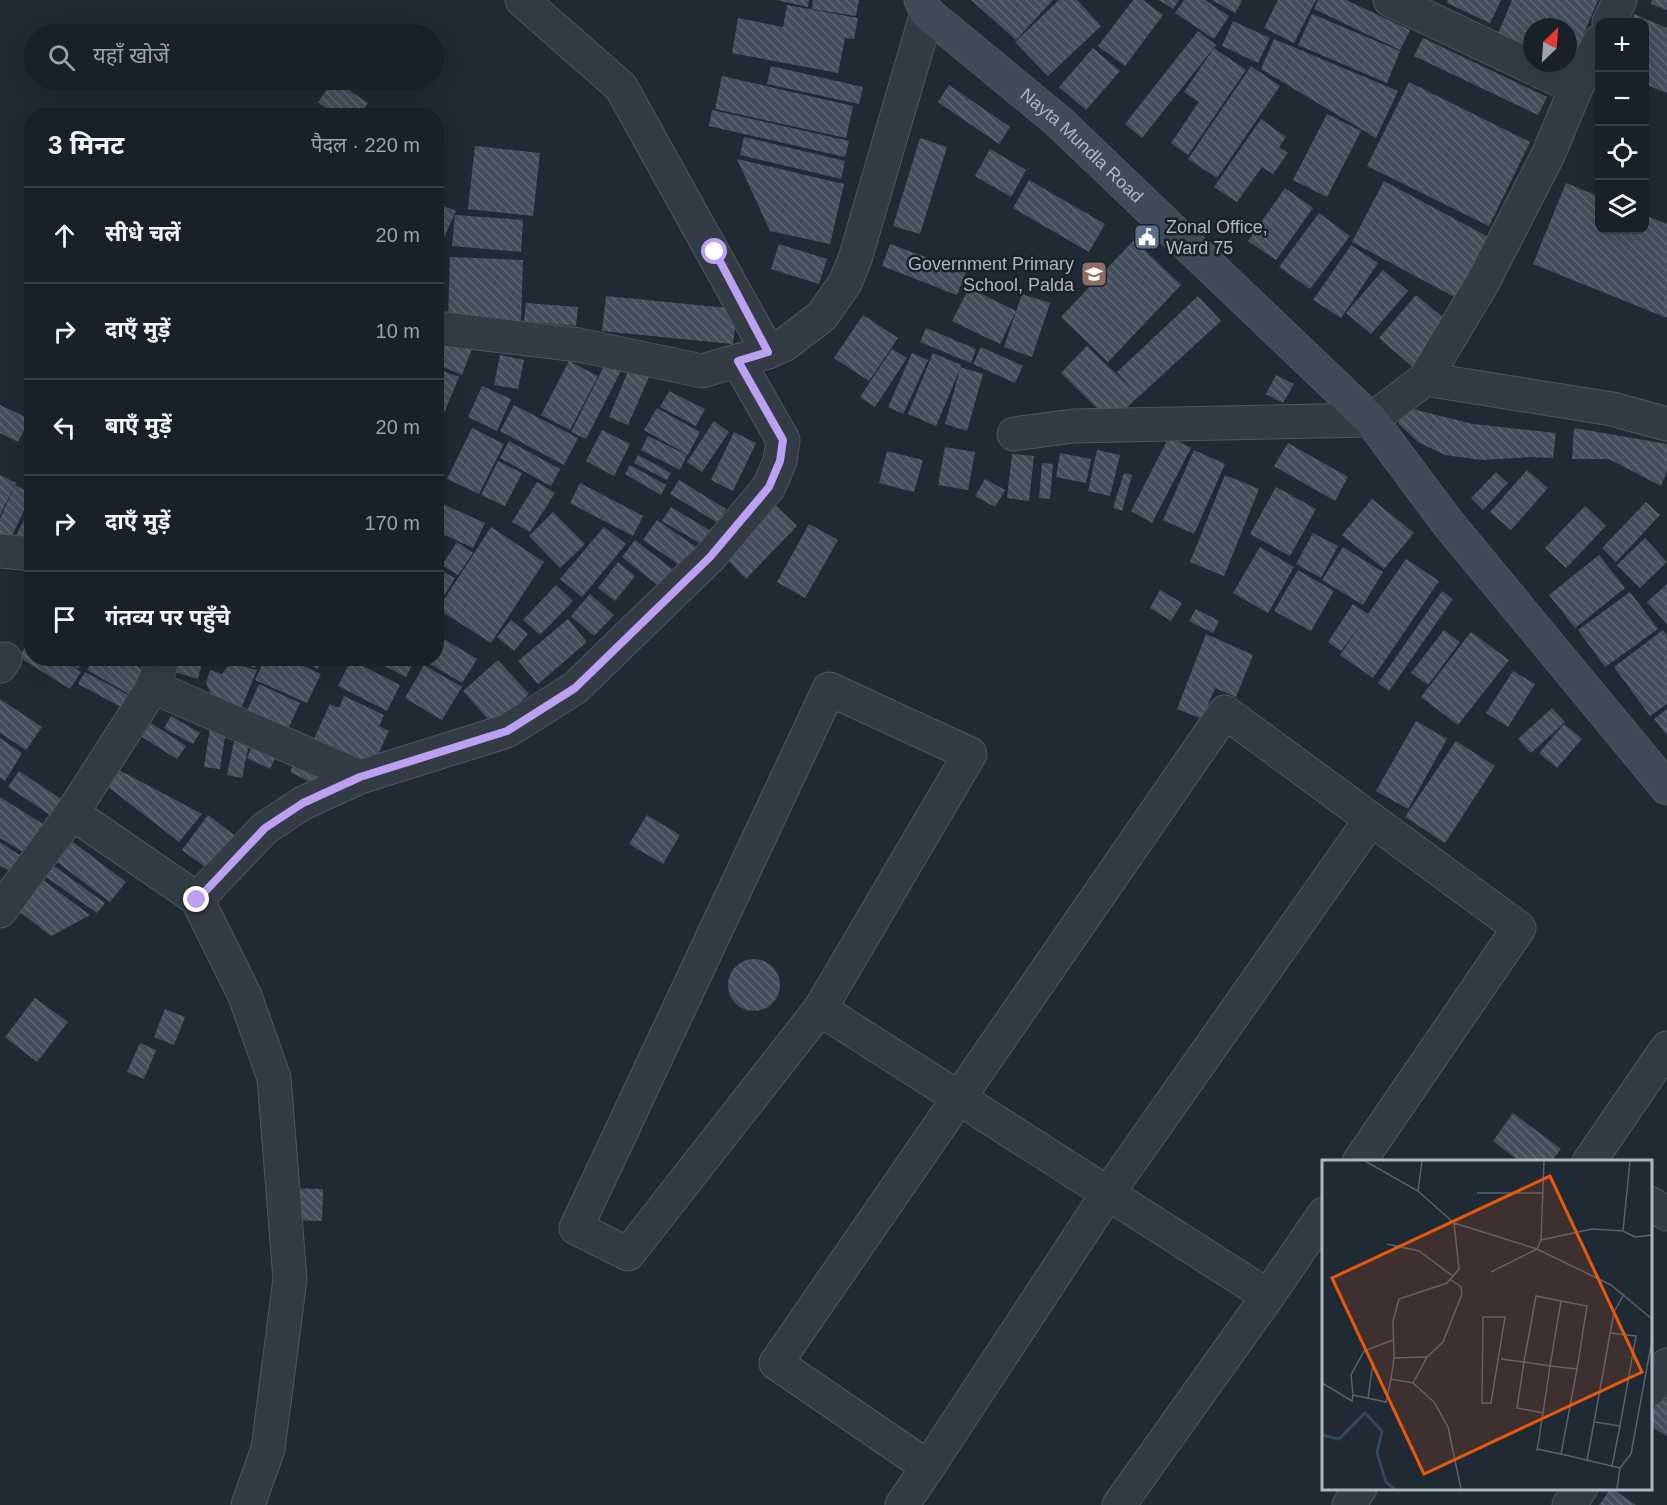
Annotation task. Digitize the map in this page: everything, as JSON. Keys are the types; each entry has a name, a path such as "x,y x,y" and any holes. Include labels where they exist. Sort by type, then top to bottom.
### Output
{"main road":[{"name":"Nayta Mundla Road","path":"924,7 1058,121 1371,420 1448,522 1667,788"}],"street":[{"path":"197,900 265,828 303,803 360,777 507,731 575,688 710,557 769,487 780,461 783,440 763,352 621,87 522,0"},
{"path":"1390,0 1576,88"},
{"path":"1611,18 1620,0"},
{"path":"444,329 579,345 702,371 763,352 822,316 845,283 855,259 924,7"},
{"path":"1014,434 1072,426 1371,420 1425,379 1483,282 1548,155 1595,49"},
{"path":"1425,379 1612,409 1667,424"},
{"path":"0,551 24,553"},
{"path":"0,910 72,813 158,673 360,777"},
{"path":"829,689 970,754 820,1009 628,1254 576,1228 829,689"},
{"path":"928,1467 776,1363 1225,712 1519,928 1360,1160"},
{"path":"72,813 197,900 245,996 274,1078 290,1280 268,1449 248,1505"},
{"path":"902,1505 1108,1193 1371,819"},
{"path":"820,1009 1268,1296"},
{"path":"1590,1160 1667,1048"},
{"path":"1652,1204 1667,1214"},
{"path":"1119,1505 1268,1296 1322,1215"},
{"path":"1652,1386 1667,1365"},
{"path":"1349,1505 1359,1490"},
{"path":"1569,1505 1580,1490"}],"building":[{"path":"776,0 809,0 808,7"},
{"path":"813,0 859,0 856,16 812,9"},
{"path":"971,0 1053,0 1016,40"},
{"path":"1059,0 1077,0 1101,26 1048,76 1015,42"},
{"path":"1133,0 1143,0 1163,15 1125,66 1098,46"},
{"path":"1159,0 1179,0 1173,9"},
{"path":"1184,0 1205,0 1229,16 1214,39 1175,13"},
{"path":"1212,0 1240,0 1242,1 1235,13"},
{"path":"1278,0 1316,0 1294,43 1264,28"},
{"path":"1318,0 1346,0 1410,30 1400,50 1314,9"},
{"path":"1448,0 1501,0 1490,23 1447,3"},
{"path":"1512,0 1598,0 1577,51 1577,18 1523,18 1523,44 1498,34"},
{"path":"1652,0 1667,0 1667,10 1651,4"},
{"path":"787,5 858,18 854,39 845,38 838,73 732,53 738,18 783,27"},
{"path":"1312,14 1400,51 1387,83 1298,45"},
{"path":"1649,20 1667,28 1667,93 1649,86"},
{"path":"1233,21 1270,38 1258,63 1222,46"},
{"path":"1198,31 1216,45 1142,138 1125,124"},
{"path":"1423,38 1547,97 1538,115 1414,56"},
{"path":"1274,39 1398,91 1376,138 1261,69"},
{"path":"1093,48 1120,71 1086,110 1059,87"},
{"path":"1214,48 1246,70 1188,155 1171,143 1199,102 1184,92"},
{"path":"771,66 863,87 859,104 767,84"},
{"path":"1251,66 1280,86 1217,178 1188,159"},
{"path":"722,76 853,106 846,138 715,109"},
{"path":"1409,82 1530,142 1489,226 1367,166"},
{"path":"949,85 1010,127 999,144 938,102"},
{"path":"327,90 349,90 368,103 365,108 326,108 318,102"},
{"path":"712,110 849,141 845,157 709,126"},
{"path":"1327,114 1361,131 1327,197 1293,180"},
{"path":"1261,119 1286,137 1279,147 1288,153 1273,174 1262,167 1237,202 1214,187"},
{"path":"744,137 845,161 841,179 740,155"},
{"path":"920,138 947,147 920,234 893,226"},
{"path":"475,146 540,153 533,216 468,209"},
{"path":"990,149 1026,170 1011,197 975,176"},
{"path":"737,159 844,184 830,244 770,231"},
{"path":"1029,180 1105,224 1089,252 1013,208"},
{"path":"1384,181 1492,239 1460,300 1352,242"},
{"path":"1566,183 1595,195 1595,234 1649,234 1649,217 1667,224 1667,318 1533,264"},
{"path":"1285,188 1313,208 1276,260 1248,241"},
{"path":"444,206 456,211 444,238"},
{"path":"1319,213 1350,236 1310,289 1279,267"},
{"path":"455,215 523,220 521,252 452,246"},
{"path":"1134,240 1181,285 1108,362 1061,317"},
{"path":"779,244 827,259 819,284 771,269"},
{"path":"890,244 966,272 957,295 882,266"},
{"path":"1351,245 1378,263 1341,318 1313,300"},
{"path":"450,257 523,260 521,321 448,319"},
{"path":"1383,270 1408,291 1371,334 1346,313"},
{"path":"969,288 1016,311 1000,344 952,321"},
{"path":"1022,294 1050,303 1032,357 1004,347"},
{"path":"1416,295 1451,324 1414,368 1379,338"},
{"path":"606,296 737,309 733,344 602,331"},
{"path":"1198,296 1221,321 1111,422 1061,373 1087,346 1133,390 1117,372"},
{"path":"526,303 578,307 576,326 524,321"},
{"path":"863,315 898,338 869,381 834,358"},
{"path":"926,328 976,349 971,363 920,342"},
{"path":"446,335 473,346 462,375 444,367"},
{"path":"981,347 1023,366 1015,383 973,364"},
{"path":"892,349 907,358 875,407 860,397"},
{"path":"912,353 928,360 903,414 888,407"},
{"path":"933,353 961,365 960,367 983,374 967,431 945,424 960,369 936,426 908,414"},
{"path":"500,355 524,360 518,389 494,385"},
{"path":"569,361 598,376 570,430 541,415"},
{"path":"605,364 621,371 586,439 571,432"},
{"path":"629,369 649,377 628,425 609,417"},
{"path":"444,371 459,377 444,413"},
{"path":"1276,375 1294,384 1283,403 1266,394"},
{"path":"482,386 511,399 497,431 468,417"},
{"path":"669,391 705,409 696,426 660,407"},
{"path":"0,405 24,416 24,430 18,442 0,433"},
{"path":"514,405 578,438 564,465 500,431"},
{"path":"657,408 700,432 688,455 644,430"},
{"path":"1408,408 1473,424 1556,433 1553,458 1482,460 1445,455 1418,442 1398,423"},
{"path":"714,421 729,432 702,472 687,462"},
{"path":"472,428 504,444 479,494 447,479"},
{"path":"1574,428 1667,444 1667,471 1661,486 1609,459 1572,459"},
{"path":"602,430 630,444 614,476 586,461"},
{"path":"734,432 756,443 733,491 711,480"},
{"path":"648,436 687,455 680,470 641,450"},
{"path":"1169,437 1191,448 1152,523 1131,511"},
{"path":"509,441 560,469 551,486 500,458"},
{"path":"1288,443 1348,477 1335,501 1274,466"},
{"path":"945,447 975,452 968,490 938,485"},
{"path":"1097,450 1120,455 1110,496 1088,491"},
{"path":"1194,450 1225,464 1194,534 1163,520"},
{"path":"887,451 923,460 914,492 879,483"},
{"path":"1060,453 1091,459 1086,483 1056,477"},
{"path":"1012,454 1034,456 1029,501 1007,498"},
{"path":"638,455 671,473 667,480 634,463"},
{"path":"498,461 522,473 505,506 481,495"},
{"path":"1042,463 1053,464 1050,499 1039,498"},
{"path":"630,465 666,485 661,495 625,474"},
{"path":"1527,470 1548,488 1511,530 1490,512"},
{"path":"1496,472 1508,483 1483,510 1471,498"},
{"path":"1124,473 1132,475 1122,511 1113,508"},
{"path":"0,475 16,483 0,515"},
{"path":"1225,475 1259,489 1224,576 1190,562"},
{"path":"985,479 1005,490 995,507 975,496"},
{"path":"679,480 726,509 718,523 670,494"},
{"path":"537,482 555,493 530,532 512,522"},
{"path":"580,483 643,516 633,536 570,503"},
{"path":"15,485 24,490 24,511 11,538 0,533 0,519"},
{"path":"1276,487 1316,509 1290,556 1250,534"},
{"path":"1372,499 1414,533 1384,569 1342,535"},
{"path":"1646,502 1660,515 1616,562 1602,548"},
{"path":"444,505 485,523 473,548 444,535"},
{"path":"775,505 797,526 746,579 725,557"},
{"path":"1585,506 1606,526 1566,568 1545,548"},
{"path":"671,507 711,531 703,545 662,521"},
{"path":"553,512 585,544 560,568 529,536"},
{"path":"24,519 24,543 13,542"},
{"path":"657,520 699,549 685,569 643,540"},
{"path":"809,524 838,540 805,598 777,582"},
{"path":"491,527 544,562 491,643 444,613 444,600"},
{"path":"604,527 626,544 582,597 560,579"},
{"path":"1313,533 1338,546 1321,578 1296,564"},
{"path":"1645,538 1667,562 1640,588 1617,565"},
{"path":"635,540 672,569 659,586 622,557"},
{"path":"457,542 473,553 458,575 444,566 444,562"},
{"path":"1260,547 1294,567 1268,613 1233,593"},
{"path":"1343,547 1383,572 1363,605 1322,580"},
{"path":"1599,555 1625,588 1575,628 1549,595"},
{"path":"1406,559 1439,581 1373,678 1340,655 1362,623 1341,651 1328,642 1353,604 1368,614"},
{"path":"618,562 635,576 615,601 598,588"},
{"path":"1298,570 1334,591 1311,631 1274,611"},
{"path":"444,572 455,578 444,596"},
{"path":"1667,584 1667,624 1647,602"},
{"path":"556,585 573,601 540,635 523,620"},
{"path":"1160,590 1182,603 1171,621 1150,608"},
{"path":"1442,591 1453,599 1389,691 1378,683"},
{"path":"1630,592 1658,629 1605,667 1578,630"},
{"path":"590,594 614,615 594,636 571,616"},
{"path":"1196,609 1219,621 1213,633 1189,621"},
{"path":"568,619 587,642 538,684 518,661"},
{"path":"511,620 528,634 514,651 497,637"},
{"path":"1444,630 1460,642 1428,685 1411,673"},
{"path":"1663,630 1667,635 1667,704 1650,716 1614,667"},
{"path":"1471,632 1509,660 1458,725 1421,697"},
{"path":"1206,634 1253,655 1236,697 1215,688 1202,719 1177,709"},
{"path":"444,639 477,659 462,683 433,666 444,666"},
{"path":"24,649 24,660 19,657"},
{"path":"498,660 529,694 494,726 463,691"},
{"path":"33,666 71,666 81,672 70,689"},
{"path":"89,666 137,666 150,674 136,698 87,670"},
{"path":"169,666 201,666 198,679 168,670"},
{"path":"228,666 242,666 257,670 238,716 218,708 206,683 210,670 222,674"},
{"path":"261,666 304,666 321,674 307,703 255,680"},
{"path":"348,666 363,666 400,685 387,711 338,686"},
{"path":"385,666 412,666 406,677"},
{"path":"423,666 462,687 442,720 405,698"},
{"path":"1513,671 1535,684 1508,727 1486,713"},
{"path":"85,672 130,696 123,708 78,684"},
{"path":"259,684 300,703 283,740 242,722"},
{"path":"344,696 384,715 379,726 389,731 371,769 313,741 330,704 339,708"},
{"path":"0,699 42,727 26,750 0,733"},
{"path":"1552,708 1565,722 1531,753 1518,739"},
{"path":"1667,709 1667,735 1654,719"},
{"path":"171,716 200,733 193,744 164,728"},
{"path":"1416,721 1447,739 1408,809 1376,791"},
{"path":"151,723 186,746 177,759 142,737"},
{"path":"1564,724 1582,739 1557,768 1539,753"},
{"path":"210,728 226,730 220,769 204,767"},
{"path":"235,736 250,739 242,778 227,775"},
{"path":"0,738 22,753 5,781 0,778"},
{"path":"255,740 278,751 270,769 247,758"},
{"path":"1456,741 1495,766 1445,843 1405,817"},
{"path":"297,756 323,768 316,785 290,772"},
{"path":"119,770 202,814 179,842 107,786"},
{"path":"19,771 64,801 53,817 8,787"},
{"path":"0,797 46,826 28,855 0,838"},
{"path":"208,815 238,838 212,872 182,850"},
{"path":"647,815 680,835 663,864 629,844"},
{"path":"0,842 24,858 14,874 0,865"},
{"path":"73,842 126,882 110,902 57,862"},
{"path":"54,866 105,903 97,913 46,877"},
{"path":"43,880 90,915 51,936 20,912"},
{"path":"754,959 768,963 776,971 780,985 776,999 768,1007 754,1011 740,1007 732,999 728,985 732,971 740,963"},
{"path":"35,998 68,1022 37,1062 5,1037"},
{"path":"165,1009 185,1017 174,1045 154,1037"},
{"path":"140,1043 156,1050 144,1079 127,1072"},
{"path":"1513,1113 1561,1149 1553,1160 1517,1160 1493,1141"},
{"path":"290,1188 323,1189 322,1221 290,1220"},
{"path":"1663,1395 1667,1398 1667,1436 1652,1427 1652,1411"},
{"path":"1610,1490 1614,1490 1636,1505 1599,1505"}],"place":[{"name":"Zonal Office, Ward 75","path":"1147,237"},
{"name":"Government Primary School, Palda","path":"1094,274"}],"route":[{"path":"197,900 265,828 303,803 360,777 507,731 575,688 710,557 769,487 780,461 783,440 738,361 768,352 715,252"}]}
